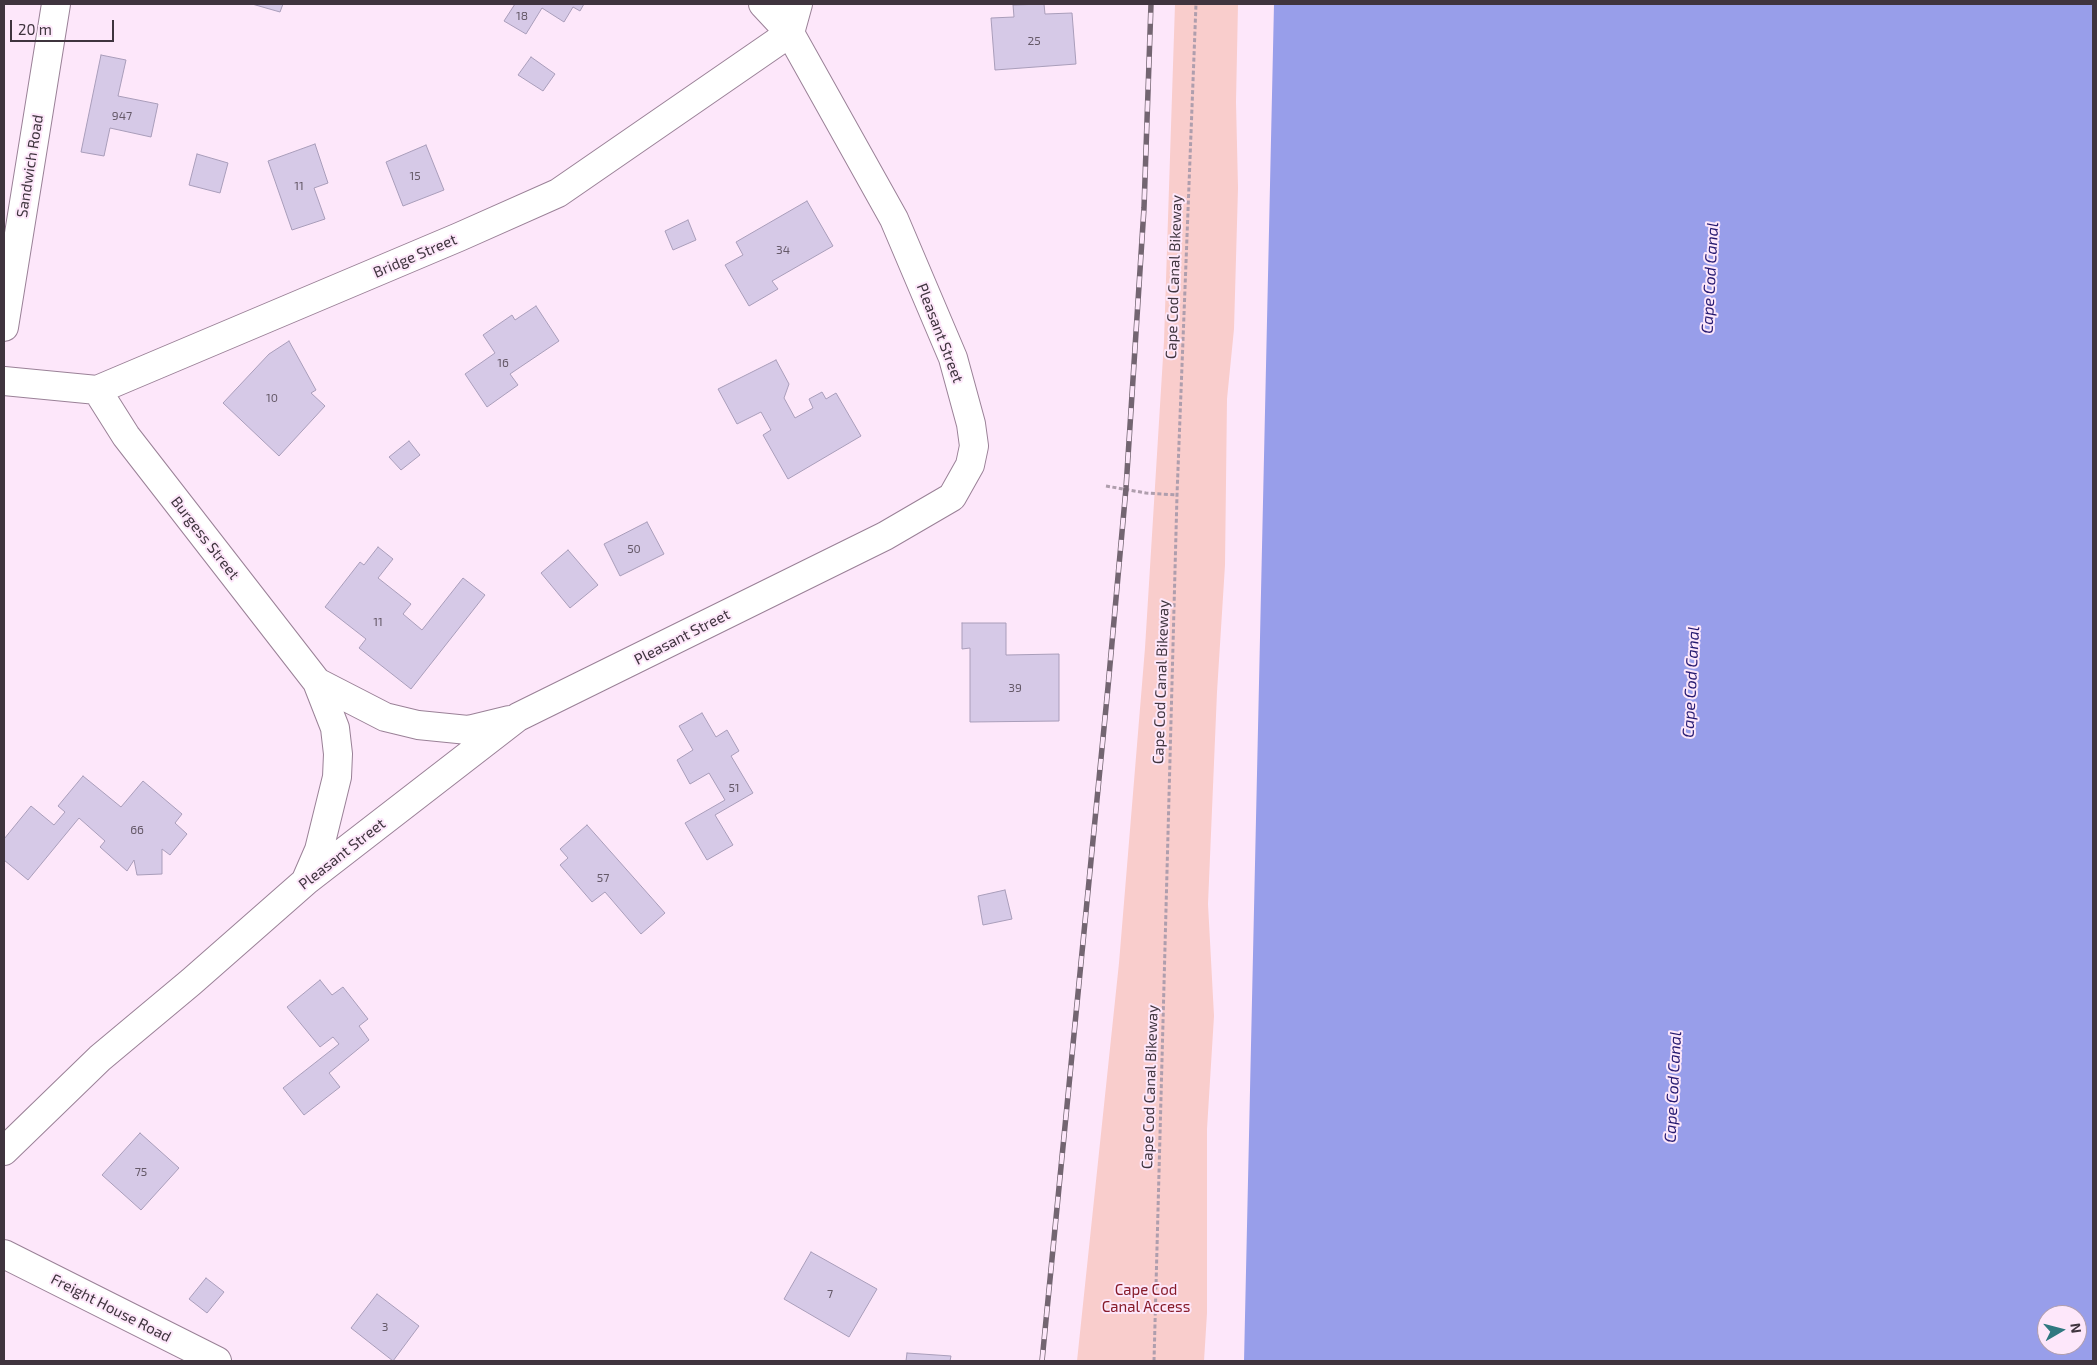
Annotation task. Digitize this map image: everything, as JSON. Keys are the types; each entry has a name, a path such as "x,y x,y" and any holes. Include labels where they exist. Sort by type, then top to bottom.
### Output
{"street":[{"name":"Sandwich Road","path":"4,327 56,4"},
{"name":"Pleasant Street","path":"4,1151 100,1058 191,982 306,881 518,718 885,536 952,497 970,465 974,446 971,424 953,358 894,219 790,33 763,4"},
{"path":"790,33 798,4"},
{"name":"Bridge Street","path":"4,382 97,390 459,237 558,193 790,33"},
{"name":"Burgess Street","path":"97,390 126,436 317,682 335,728 338,777 319,850 306,881"},
{"name":"Burgess Street","path":"317,682 385,717 418,725 468,730 518,718"},
{"name":"Freight House Road","path":"4,1254 218,1361"}],"path":[{"name":"Cape Cod Canal Bikeway","path":"1154,1361 1177,495 1196,4"},
{"path":"1106,486 1146,493 1177,495"}],"green space":[{"name":"Cape Cod Canal Access","path":"1175,4 1238,4 1236,102 1238,188 1234,329 1227,399 1225,565 1217,692 1208,904 1214,1016 1207,1129 1207,1313 1204,1361 1077,1361 1119,963 1145,648 1164,341"}],"water":[{"name":"Cape Cod Canal","path":"1274,4 2093,4 2093,1361 1244,1361"}],"building":[{"path":"252,4 283,4 280,12"},
{"path":"515,4 584,4 580,11 573,7 564,22 542,8 526,34 504,21"},
{"path":"1044,4 1045,14 1072,13 1076,64 995,70 991,18 1014,17 1013,5"},
{"path":"101,55 126,60 118,96 158,104 151,137 110,128 104,156 81,152"},
{"path":"531,57 555,74 543,91 518,75"},
{"path":"315,144 328,183 314,188 325,219 292,230 268,161"},
{"path":"426,145 444,190 403,206 386,162"},
{"path":"197,154 228,163 220,193 189,185"},
{"path":"807,201 833,246 772,281 778,289 749,306 725,265 743,255 736,242"},
{"path":"688,220 696,240 673,250 665,231"},
{"path":"536,306 559,341 510,374 518,385 487,407 465,374 495,353 483,335 512,315 515,320"},
{"path":"289,341 316,390 311,393 325,406 279,456 223,403 269,354"},
{"path":"776,360 789,384 784,398 795,418 813,408 809,399 822,392 826,399 836,393 861,436 788,479 763,435 771,430 761,412 737,424 718,389"},
{"path":"409,441 420,455 401,470 389,457"},
{"path":"647,522 664,554 620,576 604,544"},
{"path":"378,547 393,559 378,578 411,604 403,614 422,630 463,578 485,595 411,689 359,648 366,639 325,607 360,562 364,565"},
{"path":"568,550 598,585 570,608 541,573"},
{"path":"962,623 1006,623 1006,655 1059,654 1059,721 970,722 970,648 962,649"},
{"path":"702,713 716,737 727,730 739,751 731,756 753,793 715,815 733,845 707,860 685,823 725,800 709,773 690,784 677,760 693,750 679,726"},
{"path":"83,776 121,807 143,781 182,814 175,823 187,834 170,855 162,849 162,874 137,875 134,860 127,871 100,847 105,841 79,818 28,880 4,860 4,839 31,806 54,825 65,812 58,806"},
{"path":"587,825 665,913 641,934 605,892 592,902 560,865 568,858 560,849"},
{"path":"1005,890 1012,919 983,925 978,896"},
{"path":"320,980 332,995 343,987 368,1019 359,1026 369,1040 329,1073 340,1087 304,1115 283,1088 339,1044 333,1037 320,1047 287,1007"},
{"path":"140,1133 179,1168 141,1210 102,1175"},
{"path":"811,1252 877,1289 849,1337 784,1299"},
{"path":"206,1278 224,1292 207,1313 189,1299"},
{"path":"377,1294 419,1326 393,1361 351,1328"},
{"path":"907,1353 951,1356 950,1361 906,1361"}],"railway":[{"path":"1042,1361 1126,488 1144,208 1151,4"}]}
